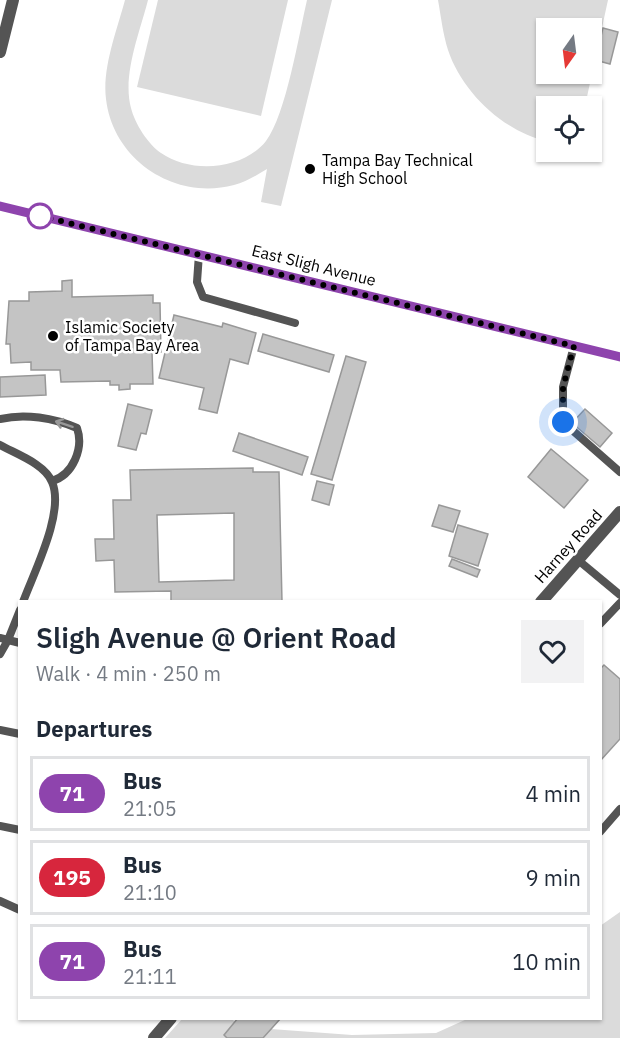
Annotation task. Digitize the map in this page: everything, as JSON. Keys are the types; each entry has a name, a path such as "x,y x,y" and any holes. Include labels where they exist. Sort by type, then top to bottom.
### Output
{"street":[{"path":"0,51 13,0"},
{"name":"East Sligh Avenue","path":"0,206 620,357"},
{"name":"Harney Road","path":"543,600 620,512"},
{"path":"154,1038 169,1020"}],"lane":[{"path":"199,254 197,282 203,297 295,323"},
{"path":"574,346 563,387 563,422 620,472"},
{"path":"0,419 33,417 62,422 77,428 80,437 74,461 62,478 52,481"},
{"path":"0,445 37,465 52,481 56,508 24,600"},
{"path":"578,560 620,595"},
{"path":"602,622 620,603"},
{"path":"0,654 4,639 18,614"},
{"path":"0,730 18,734"},
{"path":"602,830 620,809"},
{"path":"0,825 18,830"},
{"path":"0,900 18,909"}],"shaded area":[{"path":"125,0 148,0 130,68 129,95 136,121 156,149 173,160 201,166 216,166 244,158 266,141 280,113 286,94 307,0 332,0 281,206 261,202 267,169 234,185 212,188 190,187 169,181 150,171 134,157 121,140 111,121 105,87 111,49"},
{"path":"158,0 288,0 261,116 137,87"},
{"path":"438,0 608,0 602,28 602,18 536,18 536,84 590,84 587,96 536,96 536,138 500,119 474,95 454,66 443,32"},
{"path":"620,912 620,1038 165,1038 181,1020 233,1020 244,1027 352,1035 436,1033 465,1020 602,1020 602,925"}],"building":[{"path":"603,28 618,32 610,64 602,62"},
{"path":"72,280 72,297 153,295 153,303 160,303 161,352 152,352 153,384 130,384 130,389 119,390 119,385 110,385 110,381 61,382 60,370 31,370 31,362 11,363 10,344 6,344 9,301 29,301 29,292 62,291 62,281"},
{"path":"174,315 222,327 223,323 256,333 248,364 230,359 217,413 199,409 204,388 159,378"},
{"path":"263,334 334,355 329,372 258,351"},
{"path":"346,356 366,362 332,480 311,474"},
{"path":"45,375 46,395 0,397 0,377"},
{"path":"128,404 152,410 146,434 141,433 136,450 118,446"},
{"path":"585,409 612,433 600,447 572,423"},
{"path":"239,433 308,457 302,475 233,451"},
{"path":"551,449 588,480 564,508 528,477"},
{"path":"253,468 253,472 279,472 282,600 171,600 171,591 115,592 114,560 96,561 95,539 114,539 113,500 131,500 130,470","holes":["234,513 234,580 159,582 157,515"]},
{"path":"317,481 334,485 329,505 312,500"},
{"path":"439,505 460,511 453,532 432,526"},
{"path":"458,525 488,534 478,566 449,556"},
{"path":"452,559 480,570 477,577 449,566"},
{"path":"604,665 620,679 620,739 602,759 602,667"},
{"path":"236,1020 279,1020 263,1038 227,1038 224,1035"}],"bus line":[{"name":"71","path":"0,206 620,357"}],"place":[{"name":"Tampa Bay Technical High School","path":"310,169"},
{"name":"Islamic Society of Tampa Bay Area","path":"53,336"}],"route":[{"path":"40,216 574,346 563,387 563,422"}]}
